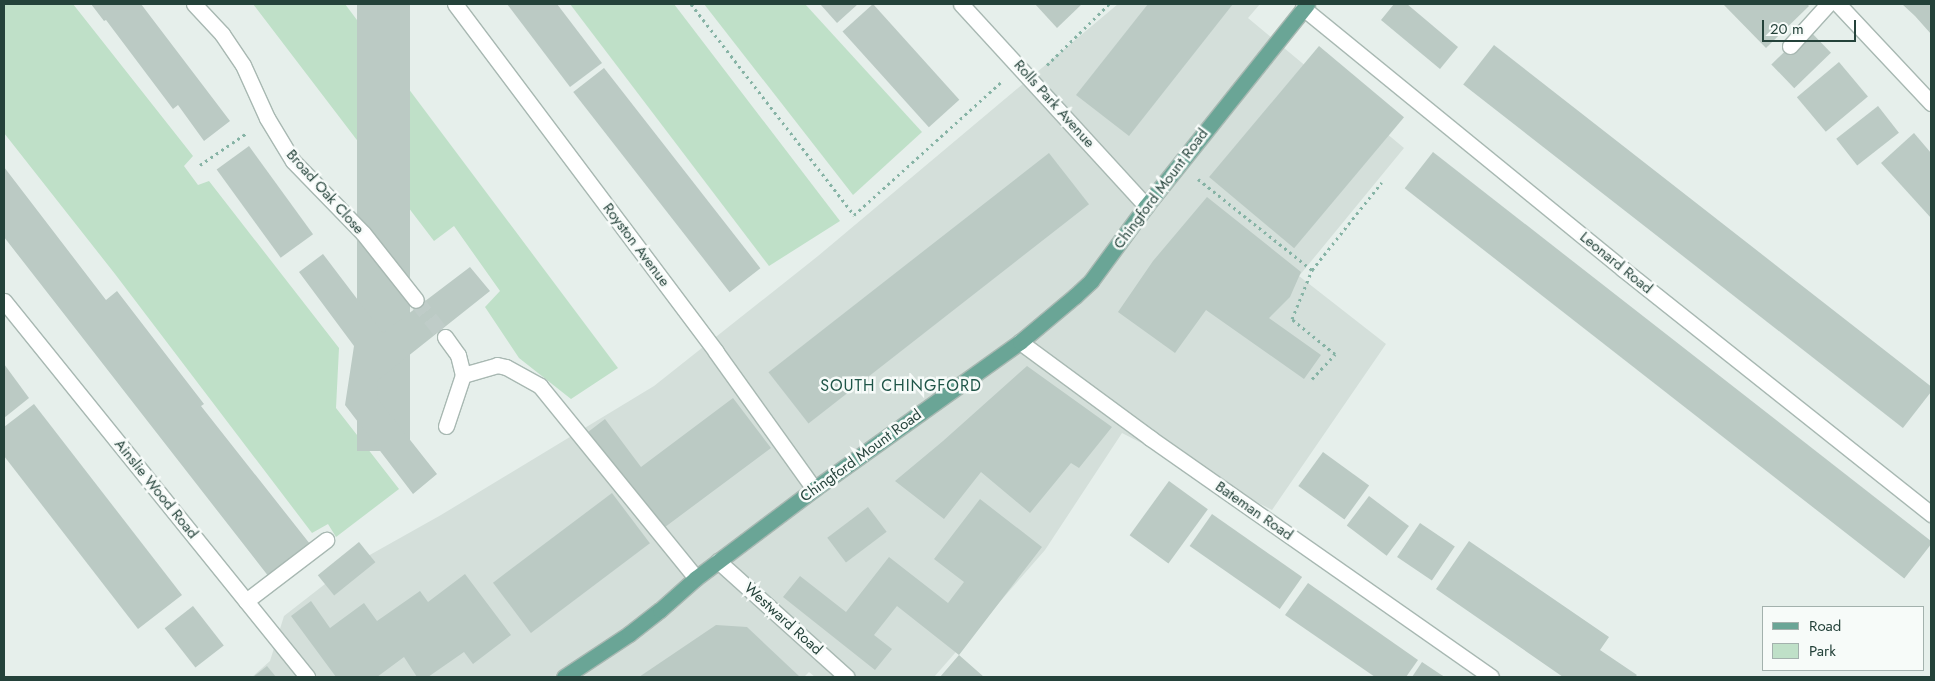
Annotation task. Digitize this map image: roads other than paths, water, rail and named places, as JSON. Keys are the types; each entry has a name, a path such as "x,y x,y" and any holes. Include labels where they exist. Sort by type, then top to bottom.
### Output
{"main road":[{"name":"Chingford Mount Road","path":"564,677 629,634 696,578 814,489 1020,342 1091,281 1146,206 1305,6"}],"street":[{"name":"Broad Oak Close","path":"194,4 222,34 243,65 267,118 293,161 363,233 416,300"},
{"name":"Royston Avenue","path":"455,4 710,344 814,489"},
{"name":"Rolls Park Avenue","path":"961,4 1032,79 1146,206"},
{"path":"1790,46 1828,4"},
{"path":"1838,4 1931,103"},
{"name":"Leonard Road","path":"1305,6 1623,268 1931,514"},
{"name":"Ainslie Wood Road","path":"4,301 307,677"},
{"path":"444,337 458,355 463,375 446,426"},
{"name":"Bateman Road","path":"1020,342 1150,438 1491,677"},
{"path":"463,375 497,366 506,368 540,386 696,578"},
{"path":"246,601 326,540"},
{"name":"Westward Road","path":"718,561 848,677"}],"tunnel":[{"path":"416,300 445,337"}],"district":[{"name":"SOUTH CHINGFORD","path":"901,386"}]}
